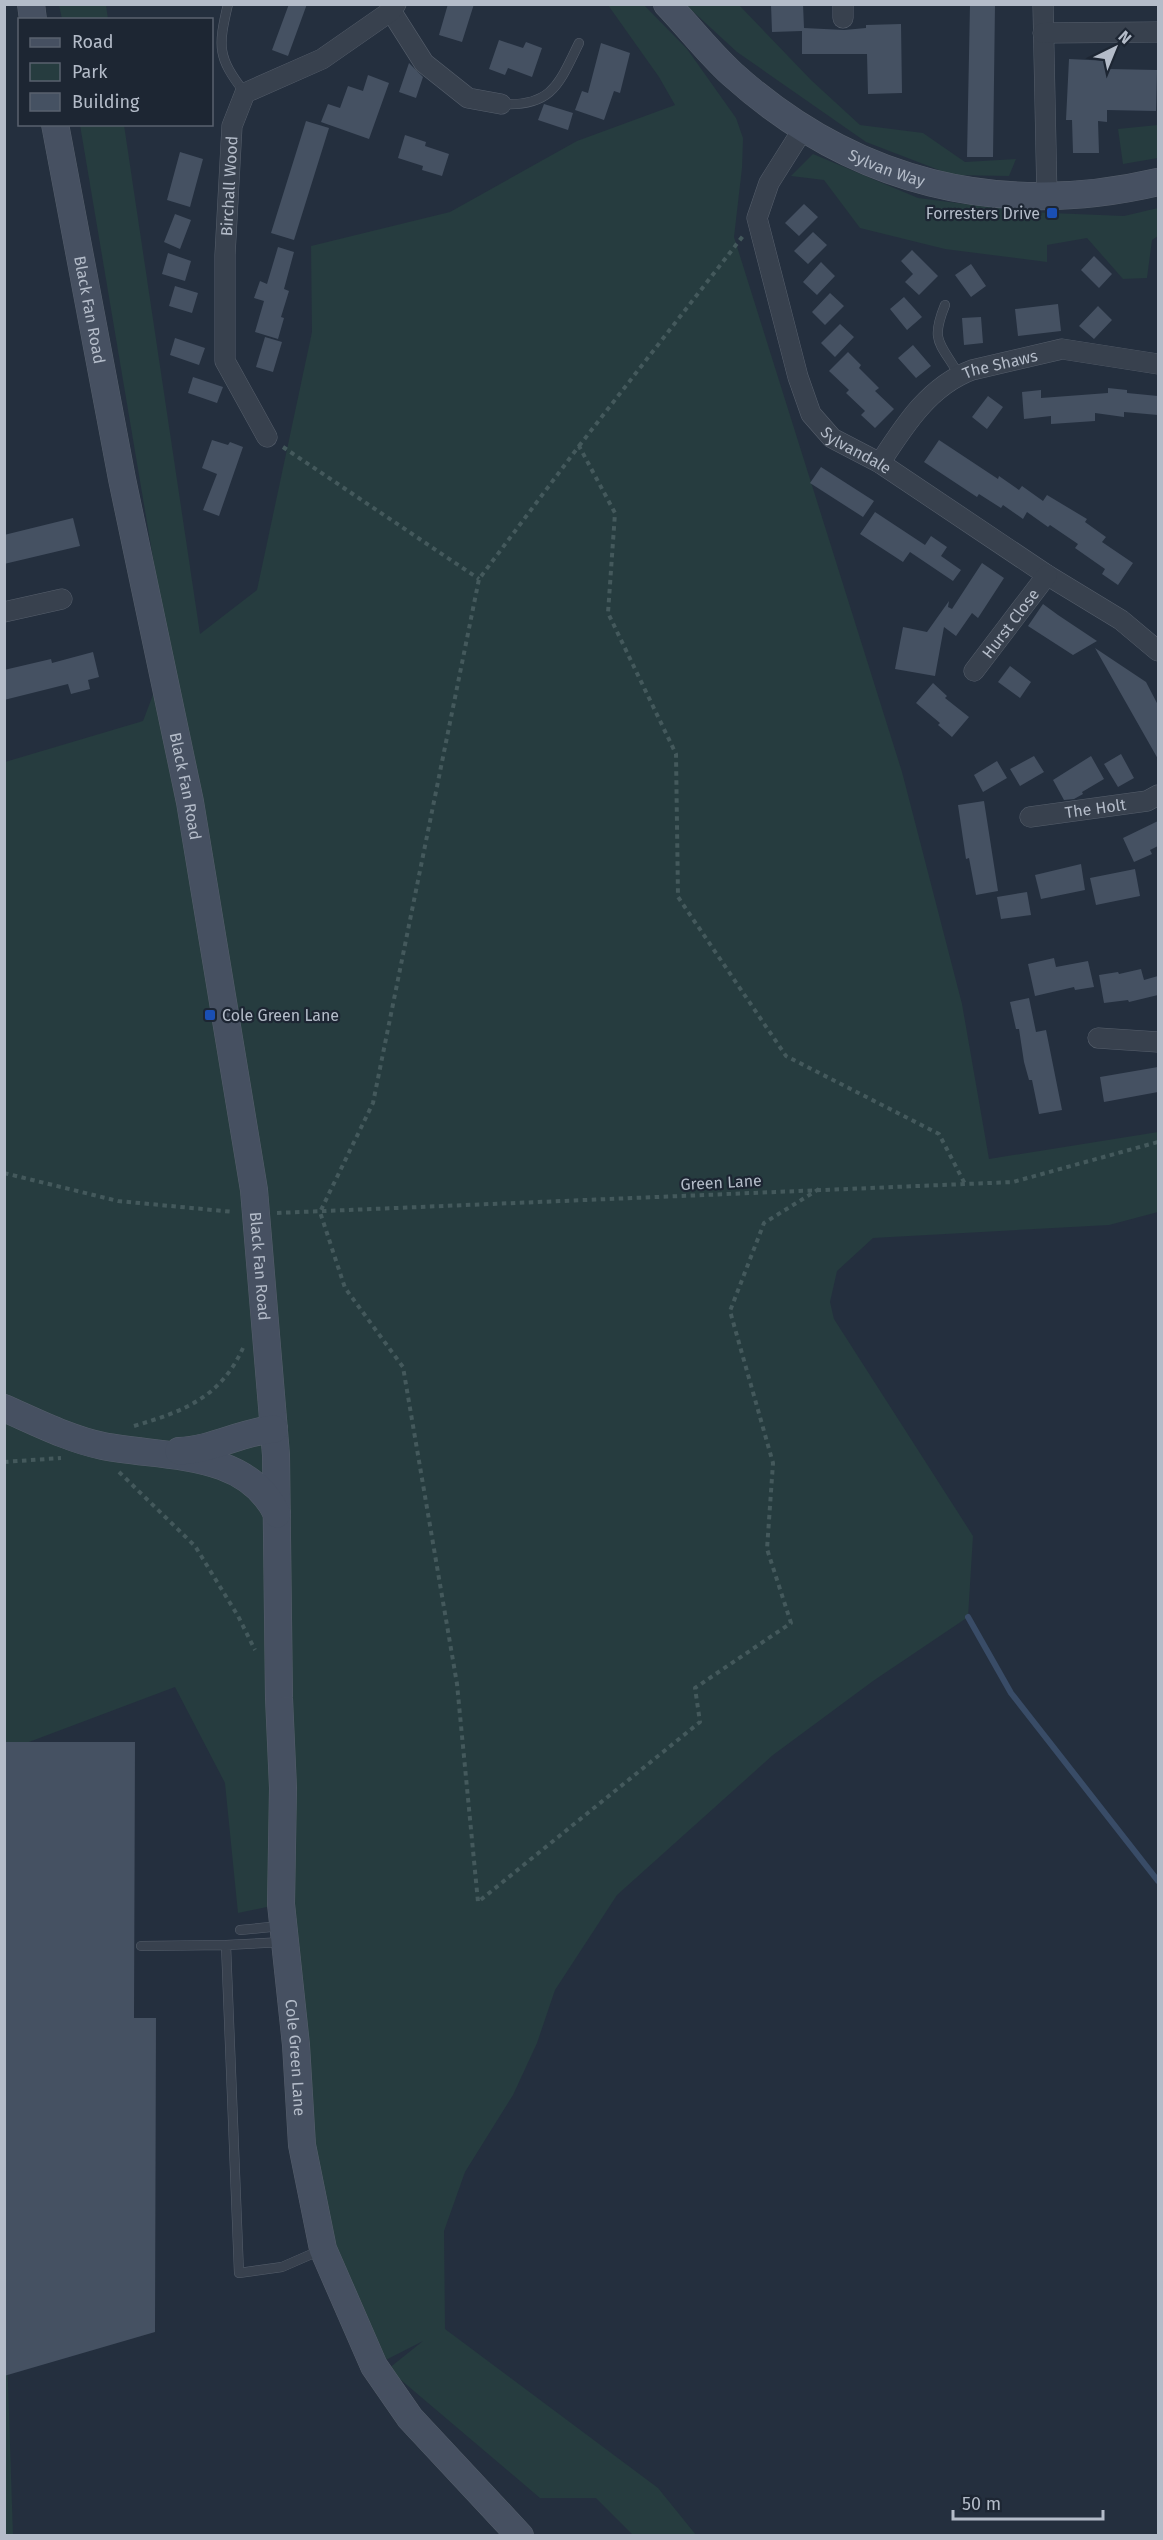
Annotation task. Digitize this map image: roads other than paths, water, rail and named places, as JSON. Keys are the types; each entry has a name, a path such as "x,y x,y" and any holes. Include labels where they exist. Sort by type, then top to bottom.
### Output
{"main road":[{"name":"Sylvan Way","path":"667,4 730,73 803,129 832,146 872,164 917,180 978,191 1047,198 1089,194 1158,182"},
{"name":"Black Fan Road","path":"55,126 122,479 194,825 254,1190 276,1455"},
{"path":"4,1408 46,1427 100,1445 222,1465 244,1475 259,1487 277,1514"},
{"path":"147,1453 195,1450 248,1433 274,1429"},
{"name":"Cole Green Lane","path":"276,1455 279,1698 283,1788 281,1904 296,2045 302,2145 323,2249 374,2366 386,2384 410,2418 520,2535"}],"street":[{"path":"1043,4 1047,198"},
{"path":"245,93 322,59 393,8 424,63 468,98 501,104"},
{"path":"1043,33 1158,32"},
{"name":"Birchall Wood","path":"245,93 232,126 225,255 225,361 267,436"},
{"name":"Sylvandale","path":"803,129 769,183 757,218 798,377 812,414 832,438 880,463 1047,574 1121,620 1158,651"},
{"name":"The Shaws","path":"880,463 902,430 932,394 958,375 972,369 1062,349 1158,364"},
{"name":"Hurst Close","path":"974,671 1047,574"},
{"path":"4,612 62,599"},
{"name":"The Holt","path":"1030,817 1147,801 1158,795"},
{"path":"1098,1038 1158,1042"}],"lane":[{"path":"228,4 220,47 226,65 245,93"},
{"path":"501,104 524,105 549,94 579,43"},
{"path":"945,305 937,324 936,336 958,375"},
{"path":"240,1930 284,1934"},
{"path":"141,1946 226,1945 284,1934"},
{"path":"226,1945 239,2273 282,2267 323,2249"}],"waterway":[{"path":"968,1617 1011,1693 1158,1881"}],"place":[{"name":"Forresters Drive","path":"1052,213"},
{"name":"Cole Green Lane","path":"210,1015"}]}
